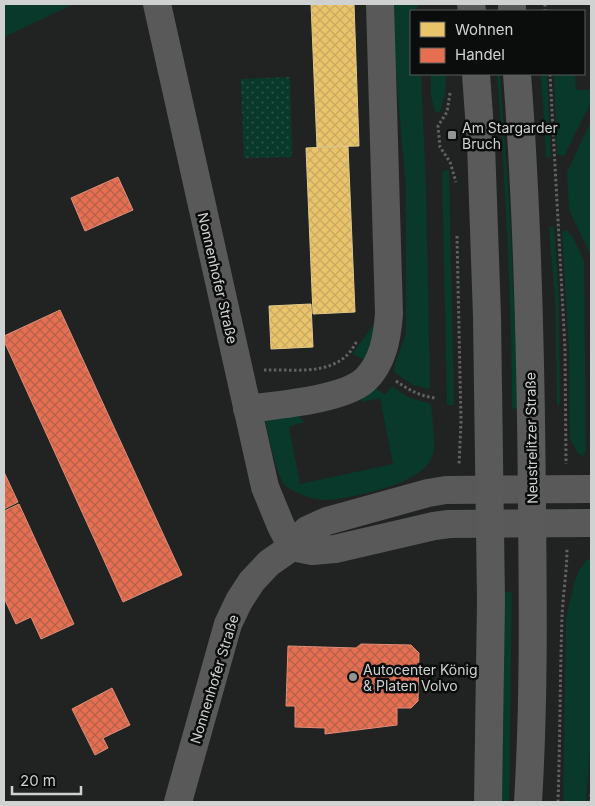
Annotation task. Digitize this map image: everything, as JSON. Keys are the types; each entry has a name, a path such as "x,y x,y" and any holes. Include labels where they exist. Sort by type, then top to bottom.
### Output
{"main road":[{"path":"476,75 481,144 488,316 491,601 488,802"},
{"name":"Neustrelitzer Straße","path":"517,75 522,143 529,315 532,489 532,727 528,802"}],"street":[{"name":"Nonnenhofer Straße","path":"157,4 265,487 292,547"},
{"path":"247,410 332,396 351,389 364,381 374,369 382,353 388,334 389,314 380,4"},
{"name":"Nonnenhofer Straße","path":"178,802 228,624 235,609 252,580 269,563 292,547 306,530 327,521 428,493 446,490 591,489"},
{"path":"292,547 312,551 335,549 434,526 591,523"}],"path":[{"path":"550,75 564,348 566,449"},
{"path":"451,87 447,112 438,126 440,147 450,162 456,182"},
{"path":"457,230 461,422 459,457"},
{"path":"239,374 255,370 318,369 331,366 346,357 361,337"},
{"path":"411,392 437,398"},
{"path":"558,802 562,616 567,569"},
{"path":"591,794 591,802"}],"green space":[{"path":"4,4 74,4 4,37"},
{"path":"390,4 417,4 417,10 410,10 410,75 421,75 426,188 430,389 413,385 394,372 395,363 406,334 406,188"},
{"path":"431,75 446,75 445,94 440,112 435,112 431,95"},
{"path":"497,75 500,75 510,215 519,408 512,409 508,241"},
{"path":"540,75 547,75 551,157 546,157"},
{"path":"554,75 575,75 576,90 591,90 591,102 564,156 557,154"},
{"path":"290,77 292,157 244,158 241,79"},
{"path":"591,121 591,256 569,210 567,172"},
{"path":"449,170 454,405 447,405 442,171"},
{"path":"549,227 554,227 559,299 560,404 557,406 555,300"},
{"path":"566,230 573,237 584,261 586,449 584,456 579,455 570,439 569,350 562,232"},
{"path":"381,308 368,361 352,354 374,324"},
{"path":"369,383 385,395 392,386 408,397 431,404 434,446 432,457 426,467 403,482 344,498 316,499 287,487 276,465 264,415 297,413 304,422 289,427 300,484 393,464 380,398 362,402 362,396"},
{"path":"591,558 591,737 586,802 563,802 566,618 579,570"},
{"path":"504,592 512,592 509,802 501,802"}],"building: Wohnen":[{"path":"311,4 354,4 359,146 317,147"},
{"path":"348,146 355,312 313,314 306,148"},
{"path":"311,304 313,347 271,349 269,306"}],"building: Handel":[{"path":"118,177 133,210 85,231 71,198"},
{"path":"60,310 182,575 123,602 4,341 4,336"},
{"path":"4,472 18,502 4,509"},
{"path":"19,504 74,624 41,639 31,617 16,624 4,598 4,511"},
{"name":"Autocenter König & Platen Volvo","path":"361,644 411,645 419,653 418,701 411,708 397,708 397,725 325,734 325,728 295,727 295,706 286,706 288,646 356,648"},
{"path":"112,688 130,725 103,738 108,748 95,755 72,709"}],"place":[{"name":"Am Stargarder Bruch","path":"452,135"},
{"name":"Autocenter König & Platen Volvo","path":"353,677"}]}
